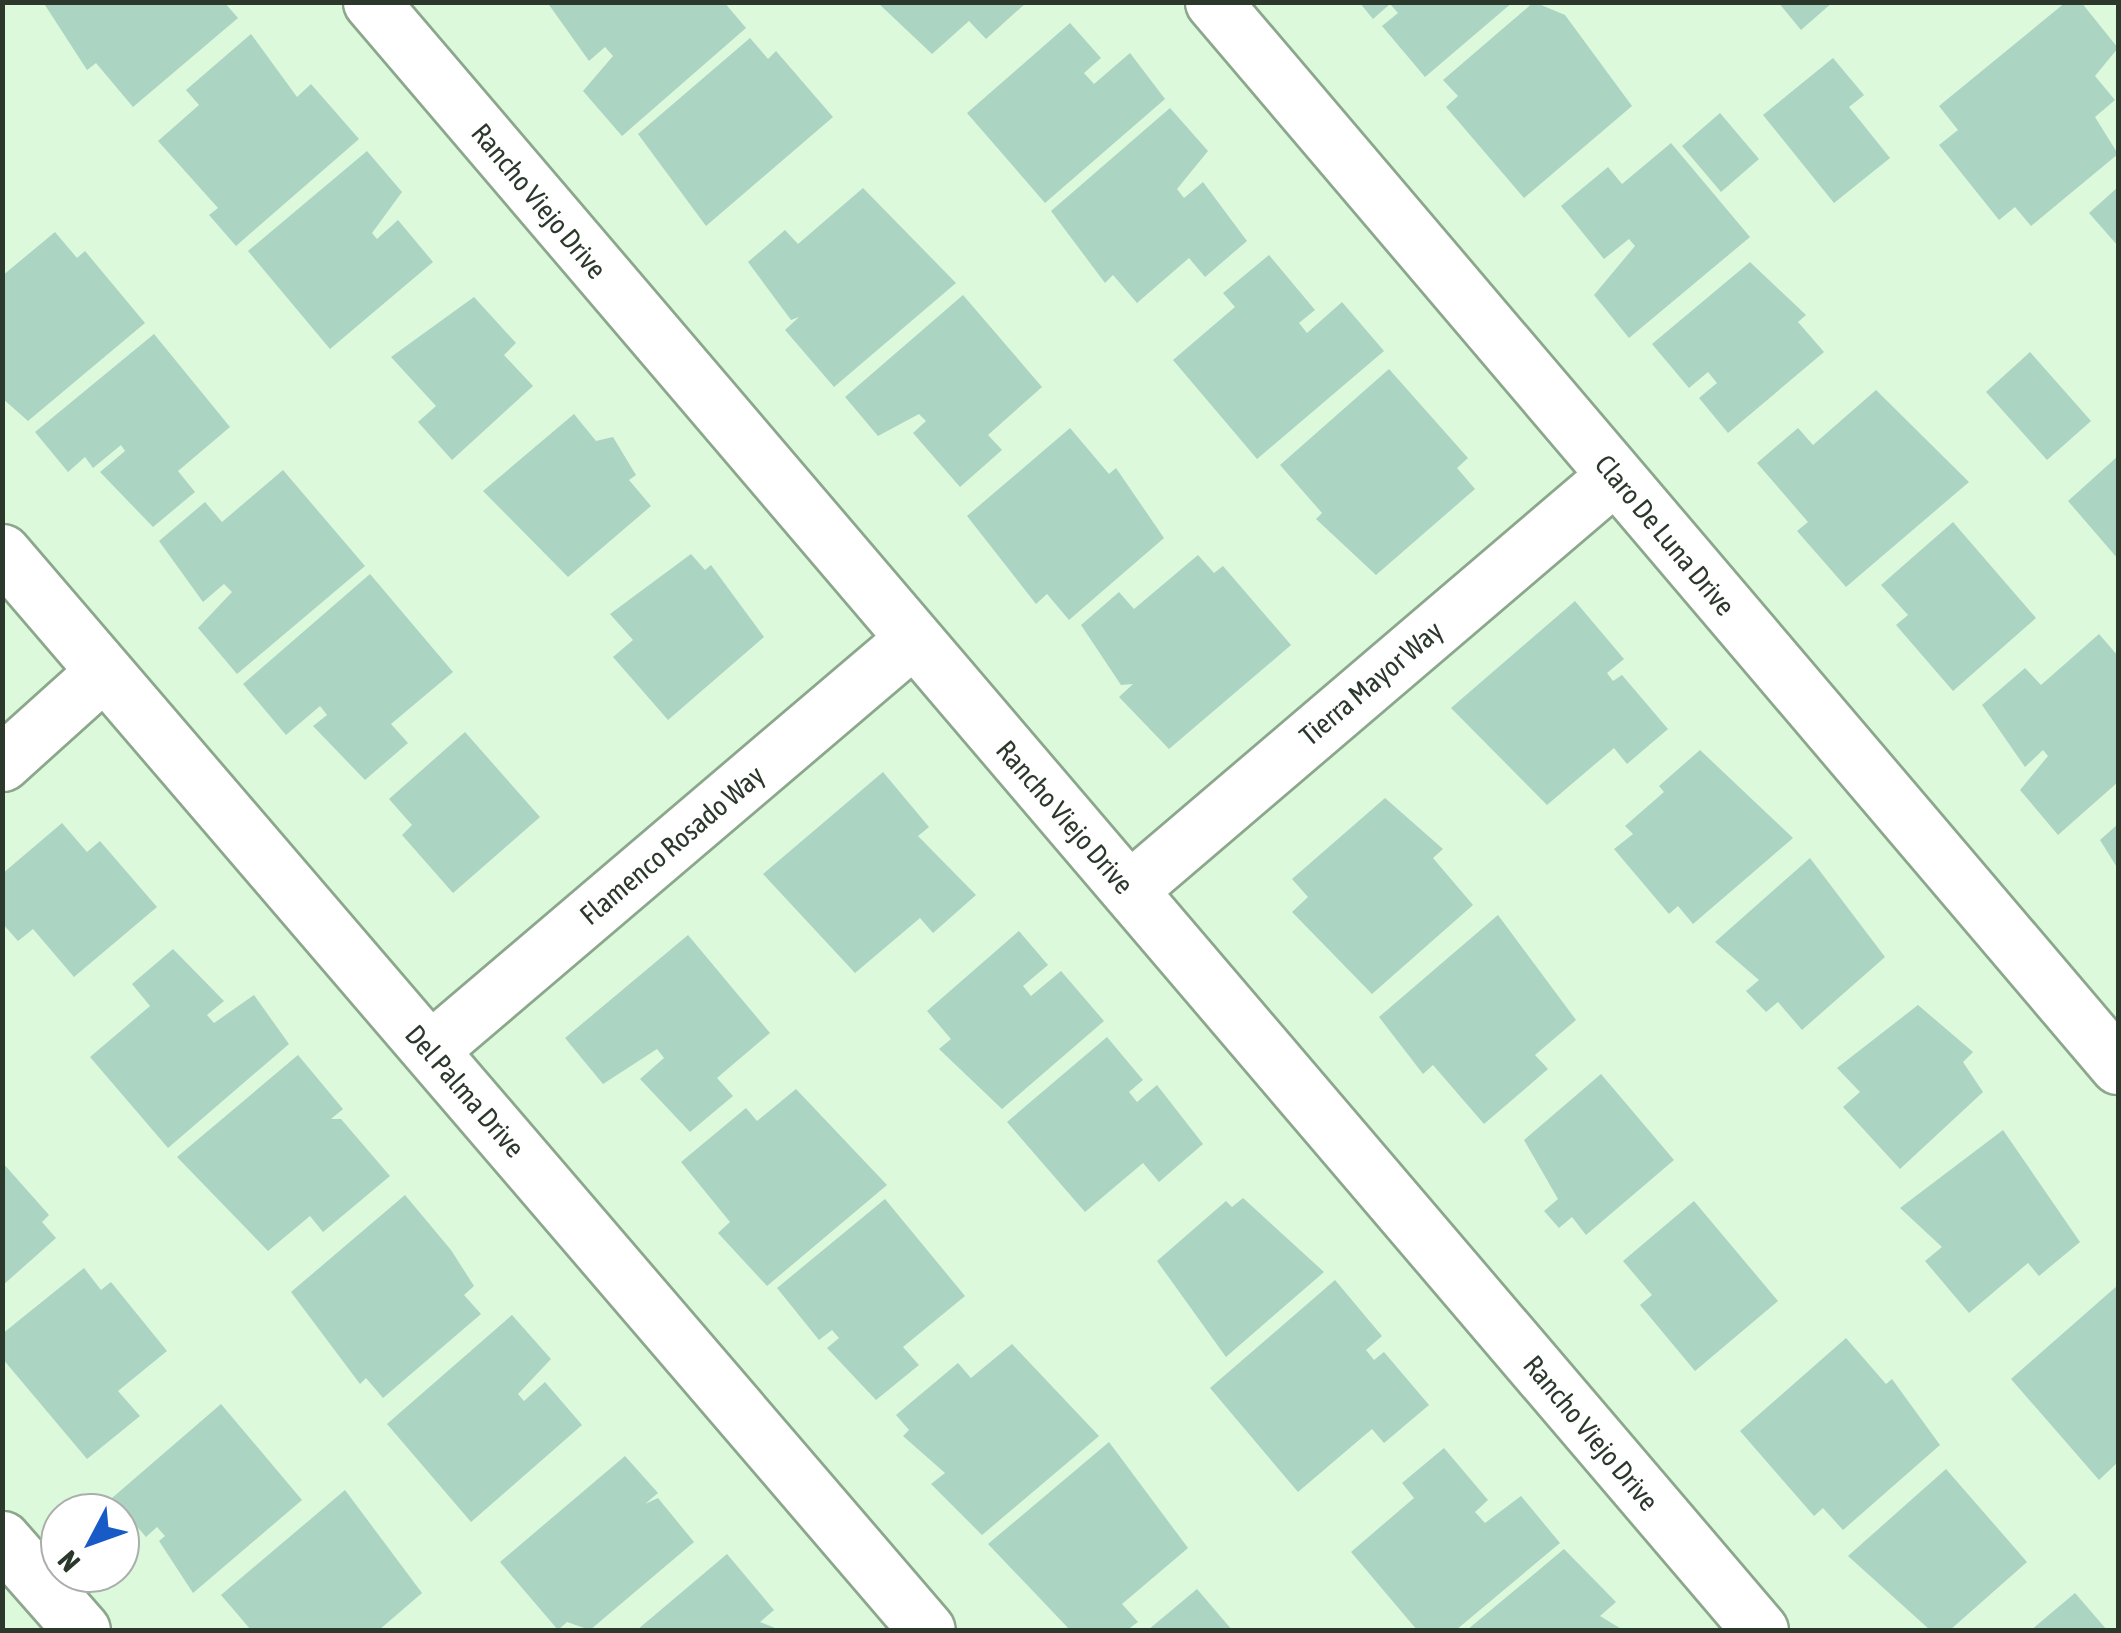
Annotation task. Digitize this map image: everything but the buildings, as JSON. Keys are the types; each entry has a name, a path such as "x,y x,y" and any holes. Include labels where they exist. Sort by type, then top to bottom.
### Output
{"street":[{"name":"Rancho Viejo Drive","path":"371,2 1760,1630"},
{"name":"Claro De Luna Drive","path":"1213,2 2118,1066"},
{"name":"Tierra Mayor Way","path":"1128,890 1614,476"},
{"name":"Del Palma Drive","path":"2,552 927,1630"},
{"name":"Flamenco Rosado Way","path":"430,1050 914,640"},
{"path":"2,762 104,671"},
{"path":"2,1540 82,1630"}]}
